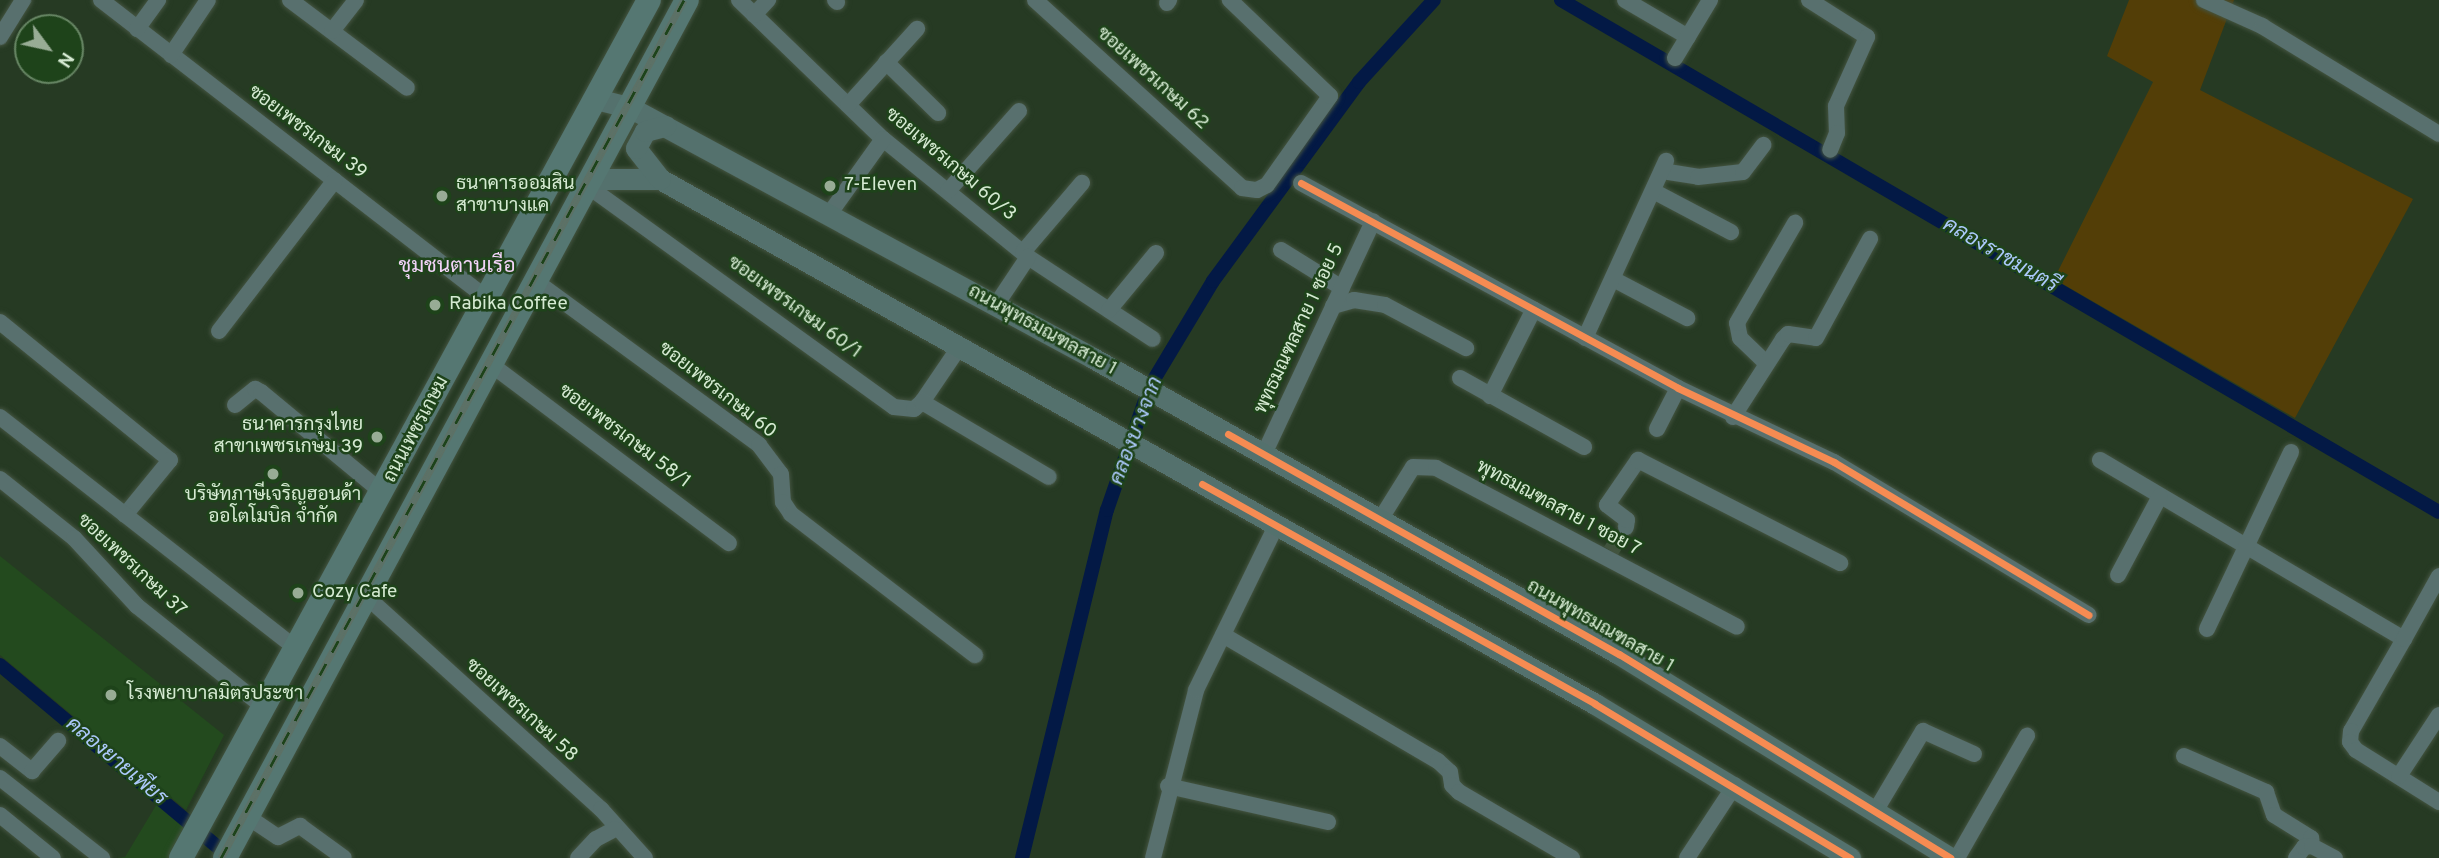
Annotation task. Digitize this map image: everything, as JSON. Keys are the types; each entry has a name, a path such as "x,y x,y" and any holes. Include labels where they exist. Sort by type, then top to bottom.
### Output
{"main road":[{"name":"ถนนเพชรเกษม","path":"181,858 367,524 649,0"},
{"name":"ถนนเพชรเกษม","path":"229,852 538,283 687,0"},
{"name":"ถนนพุทธมณฑลสาย 1","path":"596,99 631,108 830,213 1093,358 1619,654 1950,858"},
{"path":"665,126 645,131 636,148 660,179 1277,524 1735,785 1850,858"},
{"path":"591,183 660,179"},
{"path":"381,497 380,514 387,519 413,513"},
{"path":"367,524 384,525 397,542"}],"street":[{"path":"0,37 23,0"},
{"name":"ซอยเพชรเกษม 39","path":"101,0 488,299"},
{"path":"137,29 158,0"},
{"path":"171,55 208,0"},
{"path":"332,31 356,0"},
{"name":"ซอยเพชรเกษม 60/3","path":"739,0 883,139 1026,254 1153,339"},
{"path":"754,15 768,0"},
{"name":"ซอยเพชรเกษม 62","path":"1035,0 1242,188 1257,190 1268,185 1330,96 1230,0"},
{"path":"1625,0 1688,37"},
{"path":"1675,58 1710,0"},
{"path":"1809,0 1867,37 1836,106 1837,133 1830,150"},
{"path":"2204,0 2262,26 2439,134"},
{"path":"296,2 407,88"},
{"path":"848,105 917,29"},
{"path":"886,62 938,113"},
{"path":"948,191 1019,111"},
{"path":"830,213 883,139"},
{"path":"1585,338 1655,192 1664,166 1698,177 1743,172 1763,145"},
{"path":"219,331 335,180"},
{"name":"ซอยเพชรเกษม 60/1","path":"591,183 894,408 914,409 922,402"},
{"path":"996,305 1026,254 1082,183"},
{"path":"1301,183 1678,388 1834,463 2089,615"},
{"path":"1655,192 1731,232"},
{"name":"พุทธมณฑลสาย 1 ซอย 5","path":"1264,454 1373,221"},
{"path":"1766,363 1740,338 1737,323 1795,223"},
{"path":"1733,416 1766,363 1788,334 1816,338 1870,239"},
{"path":"1281,250 1342,288"},
{"path":"1109,310 1156,253"},
{"path":"1613,279 1688,318"},
{"name":"ซอยเพชรเกษม 60","path":"538,283 759,445 781,474 783,502 791,514 975,655"},
{"path":"1334,306 1354,300 1385,305 1466,348"},
{"path":"1490,396 1534,309"},
{"path":"0,322 170,460 125,515"},
{"path":"960,346 922,402 1049,477"},
{"name":"ซอยเพชรเกษม 58/1","path":"493,366 729,543"},
{"path":"1460,378 1584,447"},
{"path":"1657,429 1678,388"},
{"path":"235,405 255,389 261,392 381,497"},
{"path":"0,417 298,650"},
{"path":"2207,629 2249,548 2291,452"},
{"path":"1626,527 1627,520 1607,505 1638,460 1840,563"},
{"path":"2101,460 2404,639"},
{"name":"พุทธมณฑลสาย 1 ซอย 7","path":"1380,520 1413,467 1423,464 1609,555 1737,627"},
{"name":"ซอยเพชรเกษม 37","path":"0,479 74,538 137,606 265,708"},
{"path":"2118,575 2160,496"},
{"path":"1153,858 1168,786 1196,690 1277,524"},
{"path":"2439,576 2351,731 2350,742 2439,802"},
{"name":"ซอยเพชรเกษม 58","path":"367,597 601,809 615,829 645,858"},
{"path":"1223,635 1438,761 1450,772 1452,785 1459,792 1572,858"},
{"path":"2399,776 2439,715"},
{"path":"1875,810 1923,730 1974,754"},
{"path":"1957,858 2027,736"},
{"path":"0,746 32,771 58,741"},
{"path":"2183,756 2266,792 2274,815 2311,838 2312,846"},
{"path":"22,763 3,780 102,858"},
{"path":"1687,858 1735,785"},
{"path":"1168,786 1328,822"},
{"path":"0,815 53,858"},
{"path":"248,817 278,837 299,827 344,858"},
{"path":"578,858 596,839 615,829"},
{"path":"2296,858 2304,848 2312,846 2335,858"}],"shaded area":[{"path":"2129,0 2234,0 2200,90 2413,199 2295,418 2054,279 2153,82 2107,56"},
{"name":"โรงพยาบาลมิตรประชา","path":"0,556 224,735 186,810 0,655"},
{"path":"158,802 188,829 173,858 117,858 125,857"}],"waterway":[{"name":"คลองบางจาก","path":"1022,858 1107,510 1150,386 1213,281 1359,82 1434,0"},
{"name":"คลองราชมนตรี","path":"1561,0 2439,512"},
{"name":"คลองยายเพียร","path":"0,665 230,857"}],"tunnel":[{"path":"1611,551 1626,527"}],"railway":[{"path":"221,858 684,0"}],"cycle path":[{"path":"1301,183 1678,388 1834,462 2089,615"},
{"path":"1228,434 1619,654 1950,858"},
{"path":"1202,484 1595,704 1850,858"}],"place":[{"name":"7-Eleven","path":"830,186"},
{"name":"ธนาคารออมสิน สาขาบางแค","path":"442,196"},
{"name":"Rabika Coffee","path":"435,305"},
{"name":"ธนาคารกรุงไทย สาขาเพชรเกษม 39","path":"377,437"},
{"name":"บริษัทภาษีเจริญฮอนด้า ออโตโมบิล จำกัด","path":"273,474"},
{"name":"Cozy Cafe","path":"298,593"},
{"name":"โรงพยาบาลมิตรประชา","path":"111,695"}],"district":[{"name":"ชุมชนตานเรือ","path":"457,267"}]}
